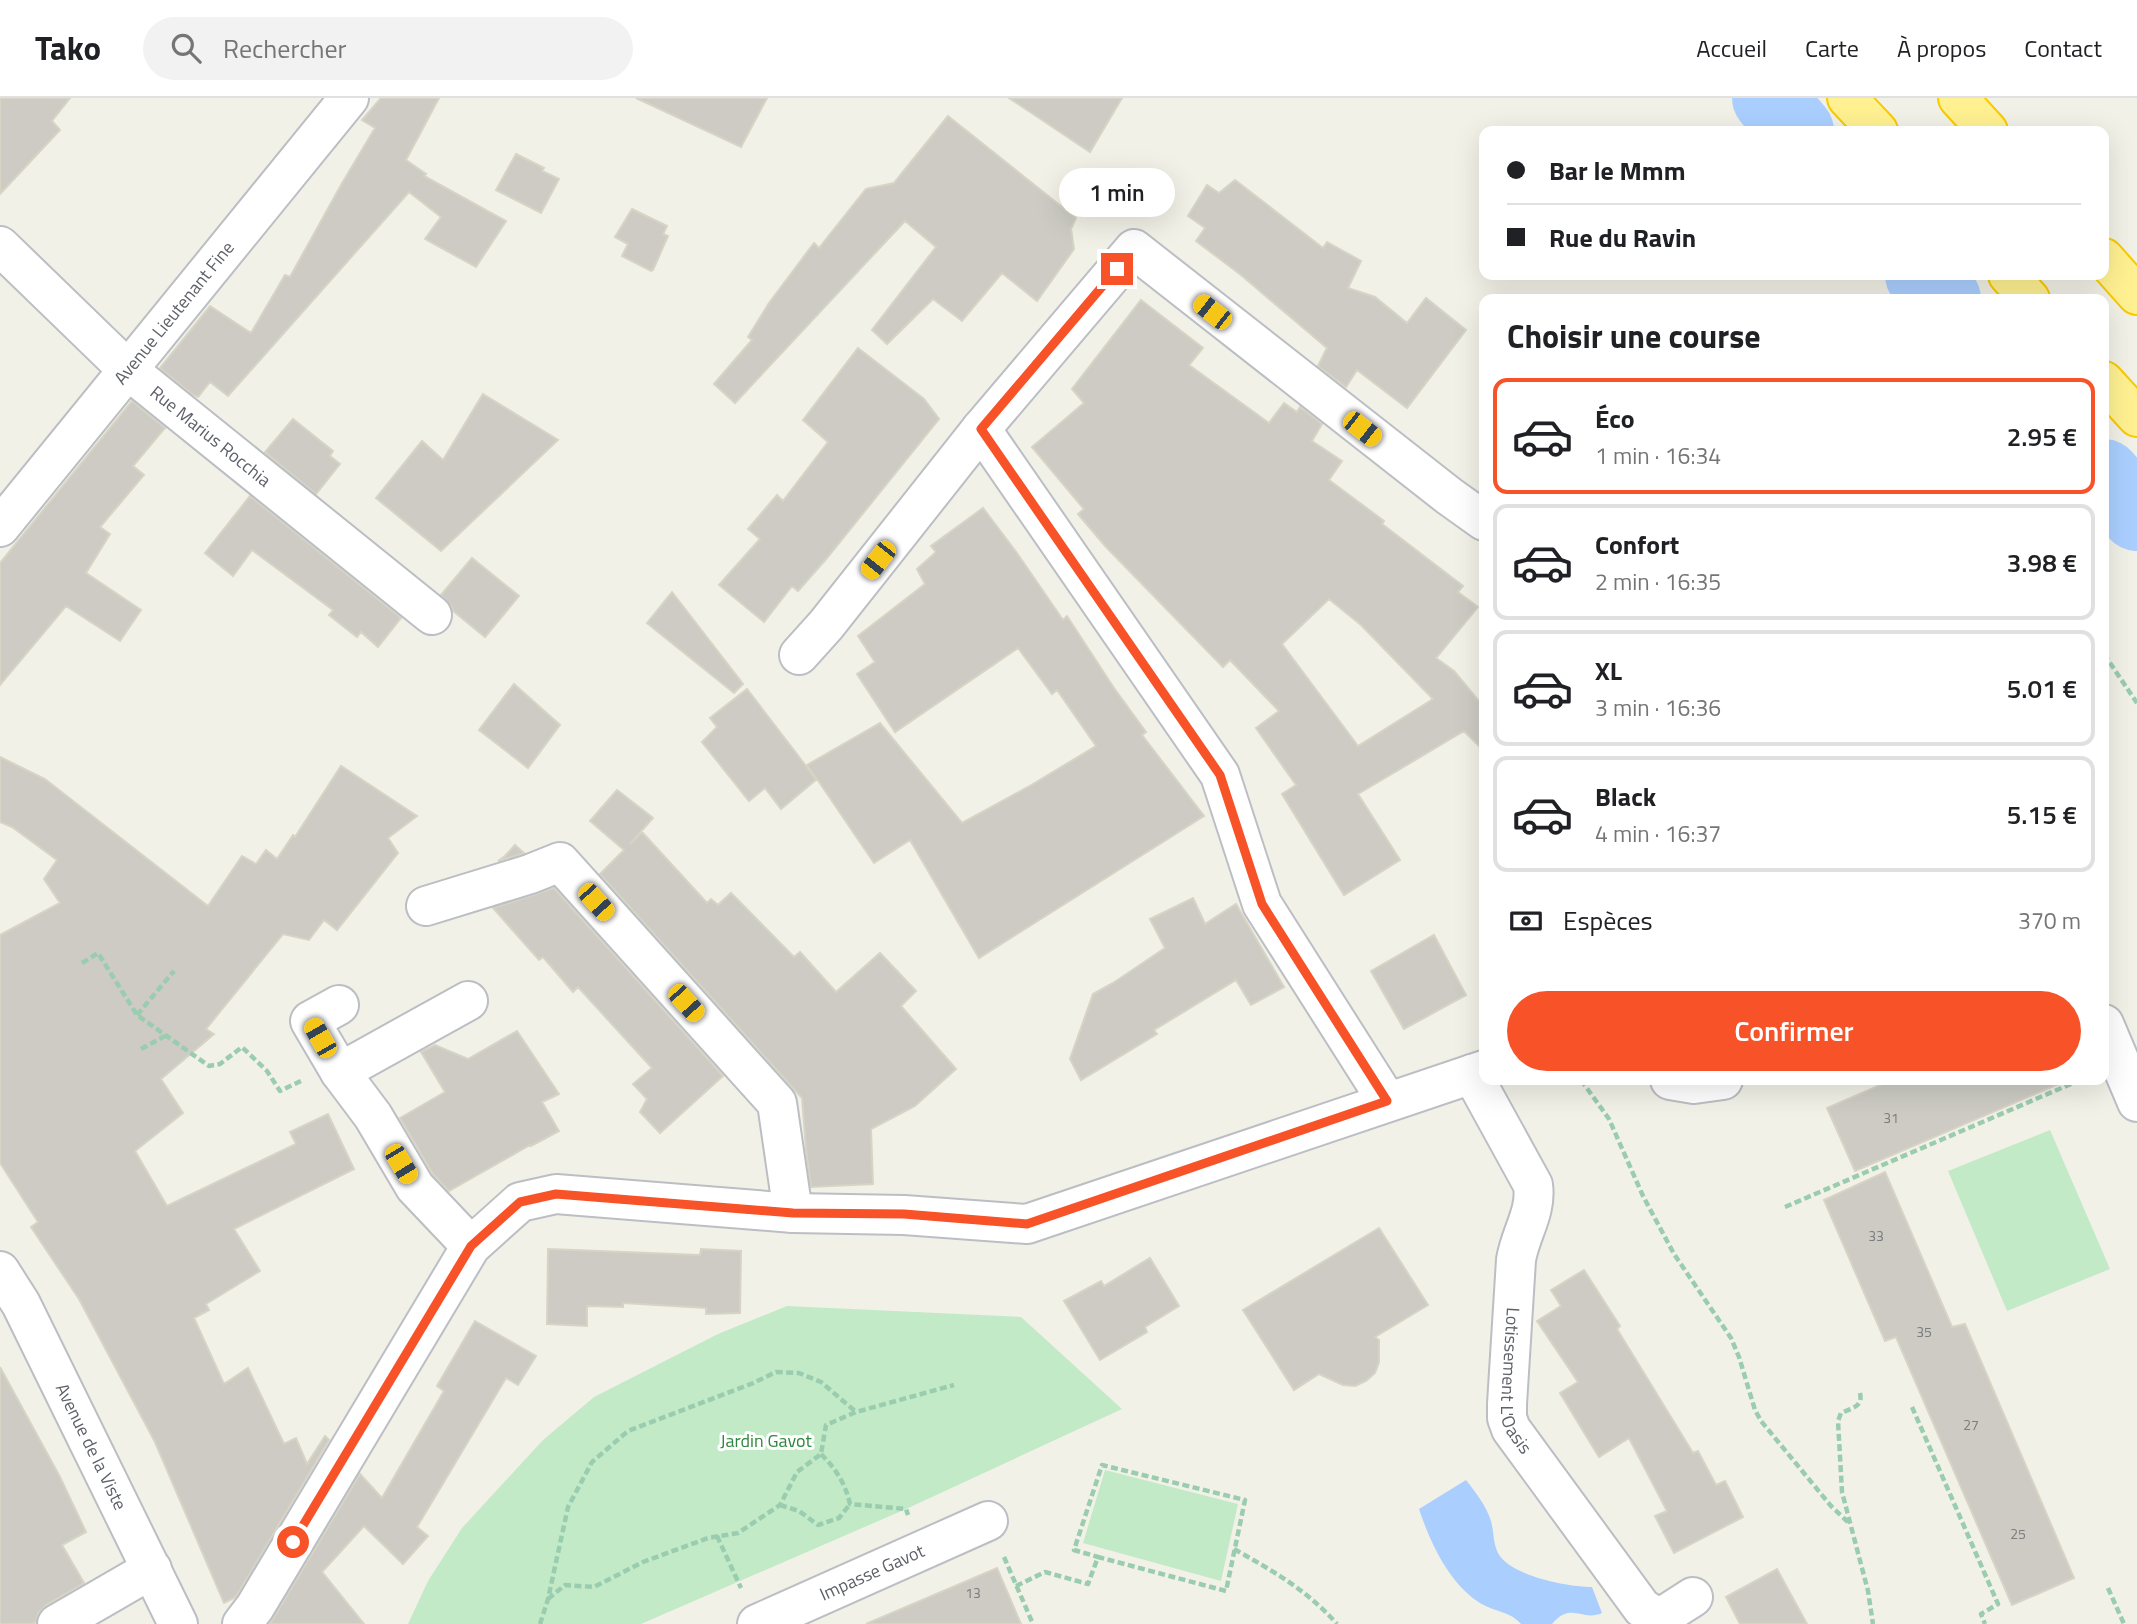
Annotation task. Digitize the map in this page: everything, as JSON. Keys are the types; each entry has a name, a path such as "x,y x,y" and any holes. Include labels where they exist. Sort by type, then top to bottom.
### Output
{"highway":[{"path":"1847,98 1873,126"},
{"path":"1958,98 1983,126"},
{"path":"2109,264 2137,295"},
{"path":"2013,280 2025,294"},
{"path":"2109,386 2137,418"}],"street":[{"name":"Avenue Lieutenant Fine","path":"0,527 349,98"},
{"name":"Rue Marius Rocchia","path":"0,246 128,370 432,615"},
{"path":"799,655 826,625 981,429 1134,249 1479,518"},
{"path":"981,429 1220,775 1262,904 1387,1101"},
{"path":"426,906 559,862 777,1103 793,1213"},
{"path":"340,1072 468,1001"},
{"path":"339,1005 310,1021 340,1072 373,1116 415,1187 471,1246"},
{"path":"2109,1036 2137,1102"},
{"path":"242,1624 471,1246 520,1202 556,1194 793,1213 904,1214 1027,1224 1478,1072"},
{"name":"Lotissement L'Oasis","path":"1484,1085 1533,1185 1535,1197 1533,1209 1518,1245 1516,1260 1507,1404 1507,1418 1511,1429 1642,1608 1655,1616 1665,1615 1693,1597"},
{"name":"Avenue de la Viste","path":"0,1271 11,1307 152,1569 178,1624"},
{"name":"Impasse Gavot","path":"758,1624 988,1521"},
{"path":"57,1624 152,1569"}],"path":[{"path":"2109,661 2137,703"},
{"path":"82,963 98,953 137,1015 209,1066 220,1064 242,1047 267,1071 280,1091 316,1073 340,1072"},
{"path":"137,1015 174,971"},
{"path":"141,1049 164,1036"},
{"path":"1585,1085 1609,1119 1643,1196 1674,1254 1731,1338 1761,1421 1831,1506 1850,1524"},
{"path":"1785,1207 2068,1085"},
{"path":"540,1624 568,1507 592,1462 628,1431 776,1372 799,1373 821,1382 856,1412"},
{"path":"548,1599 565,1585 594,1587 643,1562 717,1536 738,1533 780,1504 797,1472 821,1454 826,1425 856,1412 954,1385"},
{"path":"1860,1393 1861,1400 1858,1405 1841,1413 1838,1421 1842,1492 1868,1591 1873,1624"},
{"path":"1912,1407 1998,1604 1981,1614 1985,1624"},
{"path":"821,1454 835,1468 846,1487 850,1504"},
{"path":"1102,1465 1245,1500 1234,1549 1226,1591 1074,1550 1102,1465"},
{"path":"780,1504 799,1511 818,1525 839,1518 850,1504"},
{"path":"850,1504 906,1509 924,1550"},
{"path":"988,1521 1033,1624"},
{"path":"717,1536 758,1624"},
{"path":"1234,1549 1284,1577 1336,1624"},
{"path":"1016,1586 1045,1572 1088,1584 1098,1557"},
{"path":"2108,1588 2124,1624"}],"green space":[{"path":"2050,1130 2110,1269 2007,1311 1948,1171"},
{"name":"Jardin Gavot","path":"787,1306 1021,1317 1122,1409 906,1509 641,1624 408,1624 428,1581 462,1528 543,1440 594,1397 718,1334"},
{"path":"1105,1470 1238,1504 1221,1581 1083,1543"}],"water":[{"path":"1466,1480 1486,1510 1491,1521 1496,1549 1504,1561 1540,1579 1592,1587 1602,1613 1565,1614 1552,1624 1521,1624 1511,1616 1483,1605 1467,1593 1441,1560 1419,1509"}],"building":[{"path":"0,98 70,98 52,121 60,130 0,194"},
{"path":"381,98 439,98 406,160 426,174 424,176 506,221 476,267 425,239 441,217 409,192 228,396 210,382 198,397 192,394 160,368 210,306 251,333 285,275 290,277 375,128 362,120"},
{"path":"636,98 767,98 741,147"},
{"path":"1009,98 1122,98 1090,152"},
{"path":"948,116 1076,218 1071,229 1074,249 1037,301 1002,273 962,321 933,299 887,344 872,330 936,247 905,221 735,403 714,384 752,340 748,337 769,303 814,243 819,248 866,189 894,183"},
{"path":"516,154 559,179 541,213 496,190"},
{"path":"1235,180 1323,248 1327,242 1361,261 1348,288 1375,297 1407,323 1426,298 1466,330 1407,408 1357,370 1346,387 1318,366 1327,348 1241,275 1196,241 1205,228 1188,216 1207,185 1219,193"},
{"path":"632,209 667,226 663,234 668,236 651,271 622,256 628,244 615,237"},
{"path":"1141,300 1203,348 1189,365 1269,423 1284,403 1297,412 1300,407 1322,424 1312,441 1342,461 1329,480 1463,586 1458,592 1478,607 1436,658 1454,671 1479,701 1479,746 1464,731 1358,794 1400,860 1344,895 1282,794 1296,785 1256,728 1279,711 1230,660 1223,667 1106,547 1078,514 1084,509 1032,447 1084,403 1072,389","holes":["1329,599 1361,625 1433,699 1358,746 1282,644"]},
{"path":"858,348 924,399 939,419 827,558 798,591 792,586 764,622 719,585 760,539 748,529 777,495 783,501 828,442 803,420"},
{"path":"483,394 558,440 441,551 376,498 422,441 443,460"},
{"path":"132,401 165,428 133,466 144,475 100,527 110,534 86,573 141,610 120,641 66,606 0,685 0,563"},
{"path":"293,419 333,451 330,456 340,464 316,494 265,452"},
{"path":"250,496 401,618 378,647 361,632 357,637 329,615 333,610 252,550 233,576 205,553"},
{"path":"983,508 1063,620 1067,616 1146,732 1142,735 1204,816 979,958 910,840 874,863 817,779 781,809 765,788 749,801 702,742 717,727 710,718 747,689 816,779 807,765 880,723 962,823 1096,746 1057,690 1052,694 1018,648 895,732 857,674 875,662 858,636 925,584 917,569 936,552 931,546"},
{"path":"472,558 519,596 485,637 453,611 441,595"},
{"path":"672,592 743,684 734,693 647,623"},
{"path":"514,684 560,725 528,768 479,730"},
{"path":"0,757 45,779 208,906 242,856 256,864 266,850 277,859 293,835 295,837 341,766 417,816 388,838 398,853 337,930 324,920 309,940 283,934 206,1029 214,1034 161,1079 183,1113 135,1151 167,1206 296,1144 290,1132 328,1114 354,1169 234,1229 260,1271 206,1304 209,1310 194,1318 224,1384 248,1368 284,1444 296,1438 307,1464 325,1436 329,1440 237,1595 224,1603 155,1442 79,1299 31,1227 38,1222 0,1163 0,935 60,903 44,879 57,860 12,827 0,822"},
{"path":"617,790 653,818 630,844 642,832 707,903 711,899 718,905 731,893 794,957 800,952 836,992 880,953 916,991 901,1006 956,1069 915,1106 871,1129 873,1184 811,1187 802,1098 600,874 624,850 590,821"},
{"path":"515,845 524,853 498,861 505,856"},
{"path":"554,888 723,1076 660,1133 640,1112 647,1099 633,1084 652,1068 578,987 573,992 543,957 539,960 493,908"},
{"path":"1193,898 1205,924 1236,904 1284,987 1251,1005 1236,980 1154,1030 1157,1034 1081,1080 1070,1059 1093,994 1165,948 1150,919"},
{"path":"1434,935 1466,995 1404,1029 1371,971"},
{"path":"517,1031 559,1094 542,1102 559,1131 449,1191 433,1174 400,1118 445,1092 421,1052 435,1045 468,1059"},
{"path":"1880,1085 2056,1085 1855,1171 1827,1108"},
{"path":"1885,1172 1952,1327 1965,1324 2074,1578 2012,1605 1896,1337 1885,1341 1824,1200"},
{"path":"1379,1228 1428,1305 1375,1337 1379,1340 1379,1362 1375,1373 1366,1381 1355,1386 1343,1385 1319,1374 1294,1390 1243,1310"},
{"path":"548,1249 700,1255 701,1249 741,1251 740,1313 706,1314 706,1308 623,1303 623,1307 587,1306 587,1326 547,1324"},
{"path":"1150,1258 1179,1306 1145,1327 1147,1332 1100,1360 1064,1301 1101,1281 1104,1286"},
{"path":"1584,1270 1620,1326 1617,1329 1693,1453 1698,1451 1716,1485 1725,1481 1743,1517 1674,1553 1655,1516 1667,1511 1629,1438 1599,1457 1560,1393 1578,1382 1537,1321 1561,1306 1551,1290"},
{"path":"475,1321 536,1356 518,1385 506,1378 417,1527 428,1536 403,1564 364,1526 322,1572 364,1624 270,1624 360,1474 382,1498 444,1391 437,1386"},
{"path":"0,1367 60,1477 86,1532 62,1545 84,1583 46,1605 32,1624 0,1624"},
{"path":"997,1568 1021,1624 866,1624"},
{"path":"1777,1569 1807,1624 1740,1624 1726,1597"}],"waterway":[{"path":"1769,98 1793,126"},
{"path":"1927,280 1939,294"},
{"path":"2109,482 2137,514"}],"route":[{"path":"293,1542 471,1246 520,1202 556,1194 793,1213 904,1214 1027,1224 1387,1101 1262,904 1220,775 981,429 1117,269"}]}
